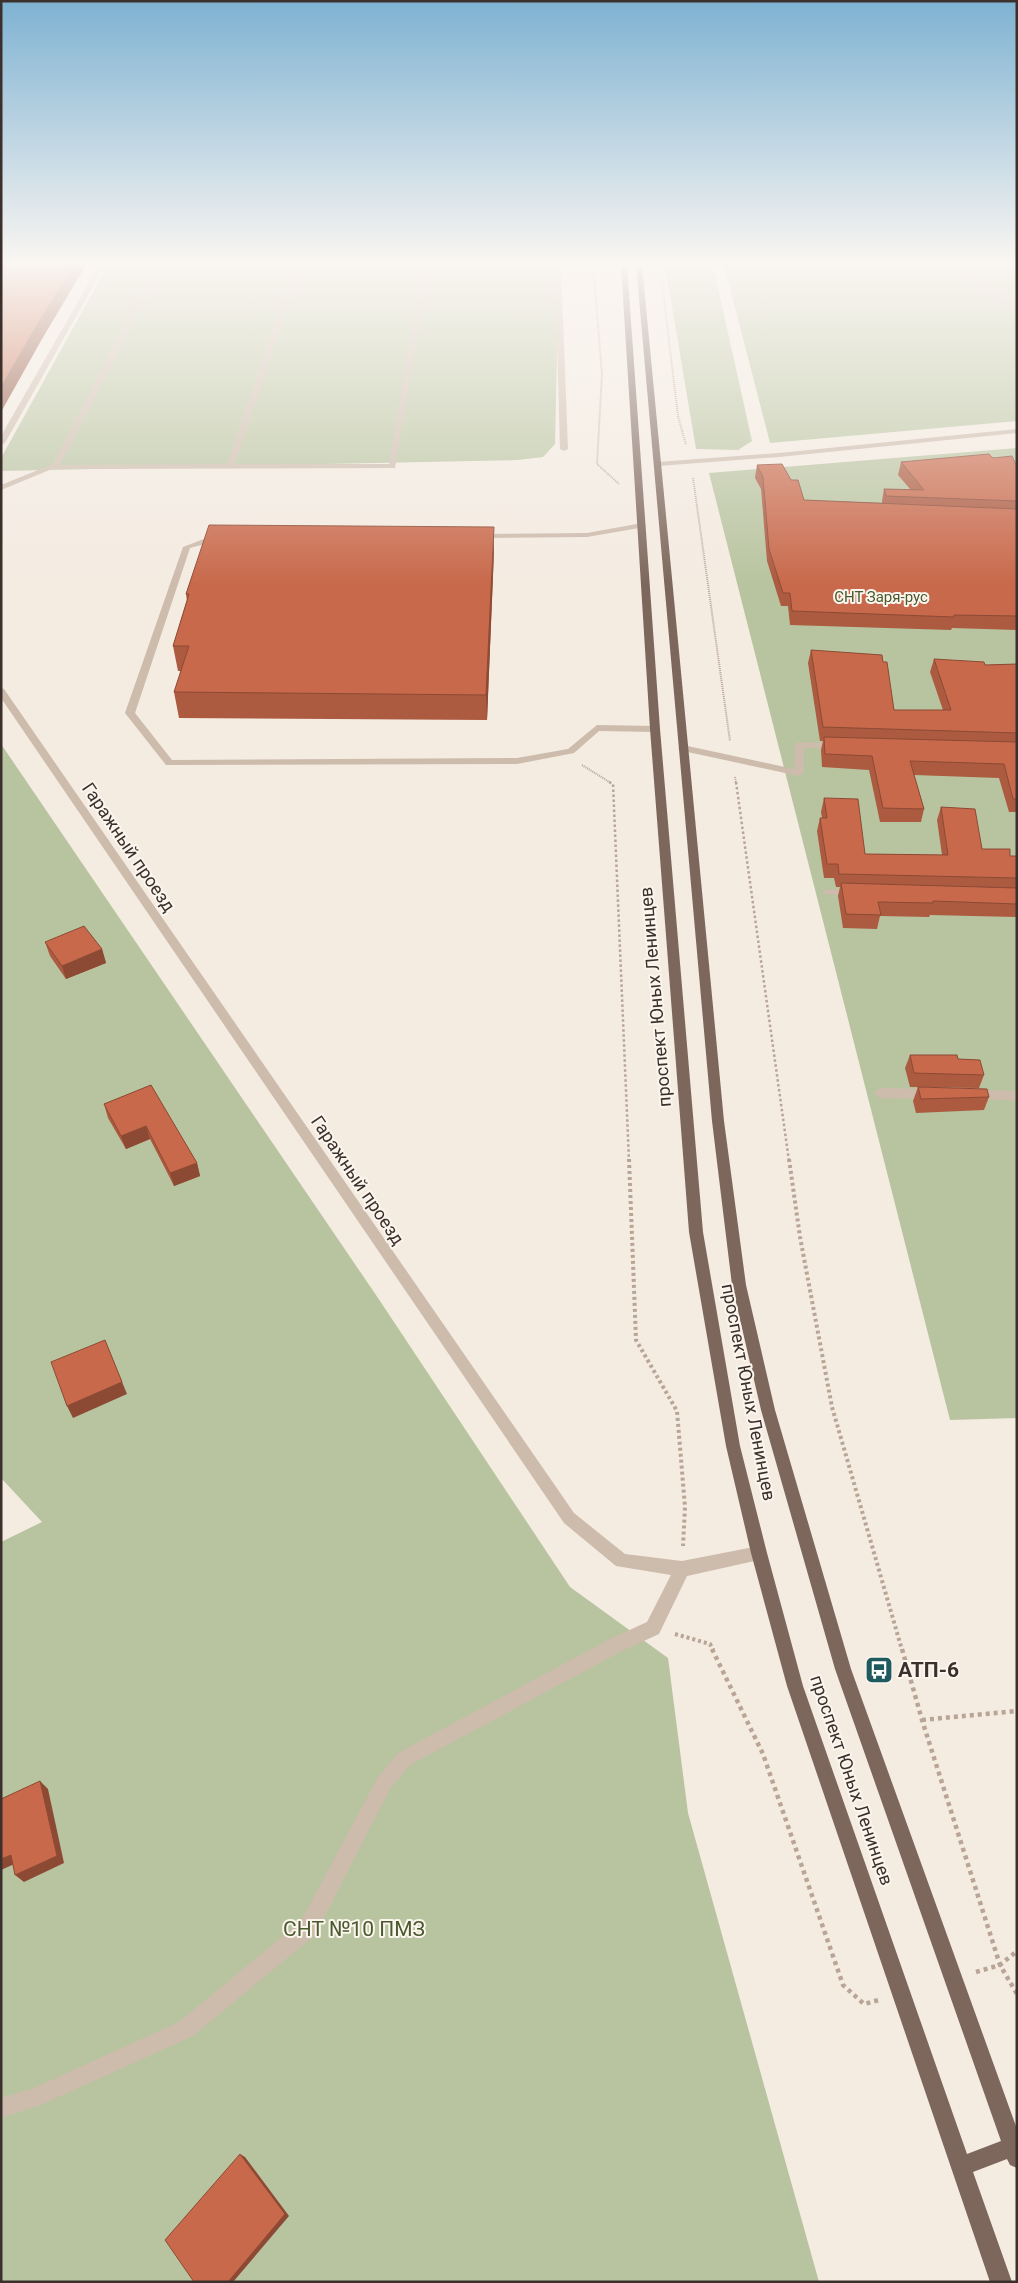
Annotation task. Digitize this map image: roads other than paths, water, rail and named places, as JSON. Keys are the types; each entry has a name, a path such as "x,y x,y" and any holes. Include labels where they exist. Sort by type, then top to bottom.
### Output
{"main road":[{"name":"проспект Юных Ленинцев","path":"631,372 656,729 696,1232 733,1446 795,1686 1001,2282"},
{"name":"проспект Юных Ленинцев","path":"649,372 718,1122 739,1285 768,1410 843,1669 1015,2150"},
{"path":"961,2166 1015,2150"}],"street":[{"path":"1,443 41,372"},
{"path":"1,488 56,465 104,372"},
{"path":"230,467 262,372"},
{"path":"50,467 392,466 408,372"},
{"path":"561,372 564,448"},
{"path":"659,471 691,463 1017,431"},
{"path":"468,536 587,535 642,525"},
{"path":"228,539 208,539 187,547 130,713 169,763 517,761 572,751 597,728 656,729"},
{"name":"Гаражный проезд","path":"1,691 569,1518 622,1561 682,1569 759,1552"},
{"path":"683,748 799,773 799,745 848,746"},
{"path":"828,892 868,893"},
{"path":"880,1092 1017,1096"},
{"path":"1,2108 36,2097 186,2029 308,1928 384,1783 404,1759 616,1645 653,1628 682,1569"}],"place":[{"name":"АТП-6","path":"879,1670"}],"park label":[{"name":"СНТ Заря-рус","path":"881,597"},
{"name":"СНТ №10 ПМЗ","path":"354,1929"}]}
